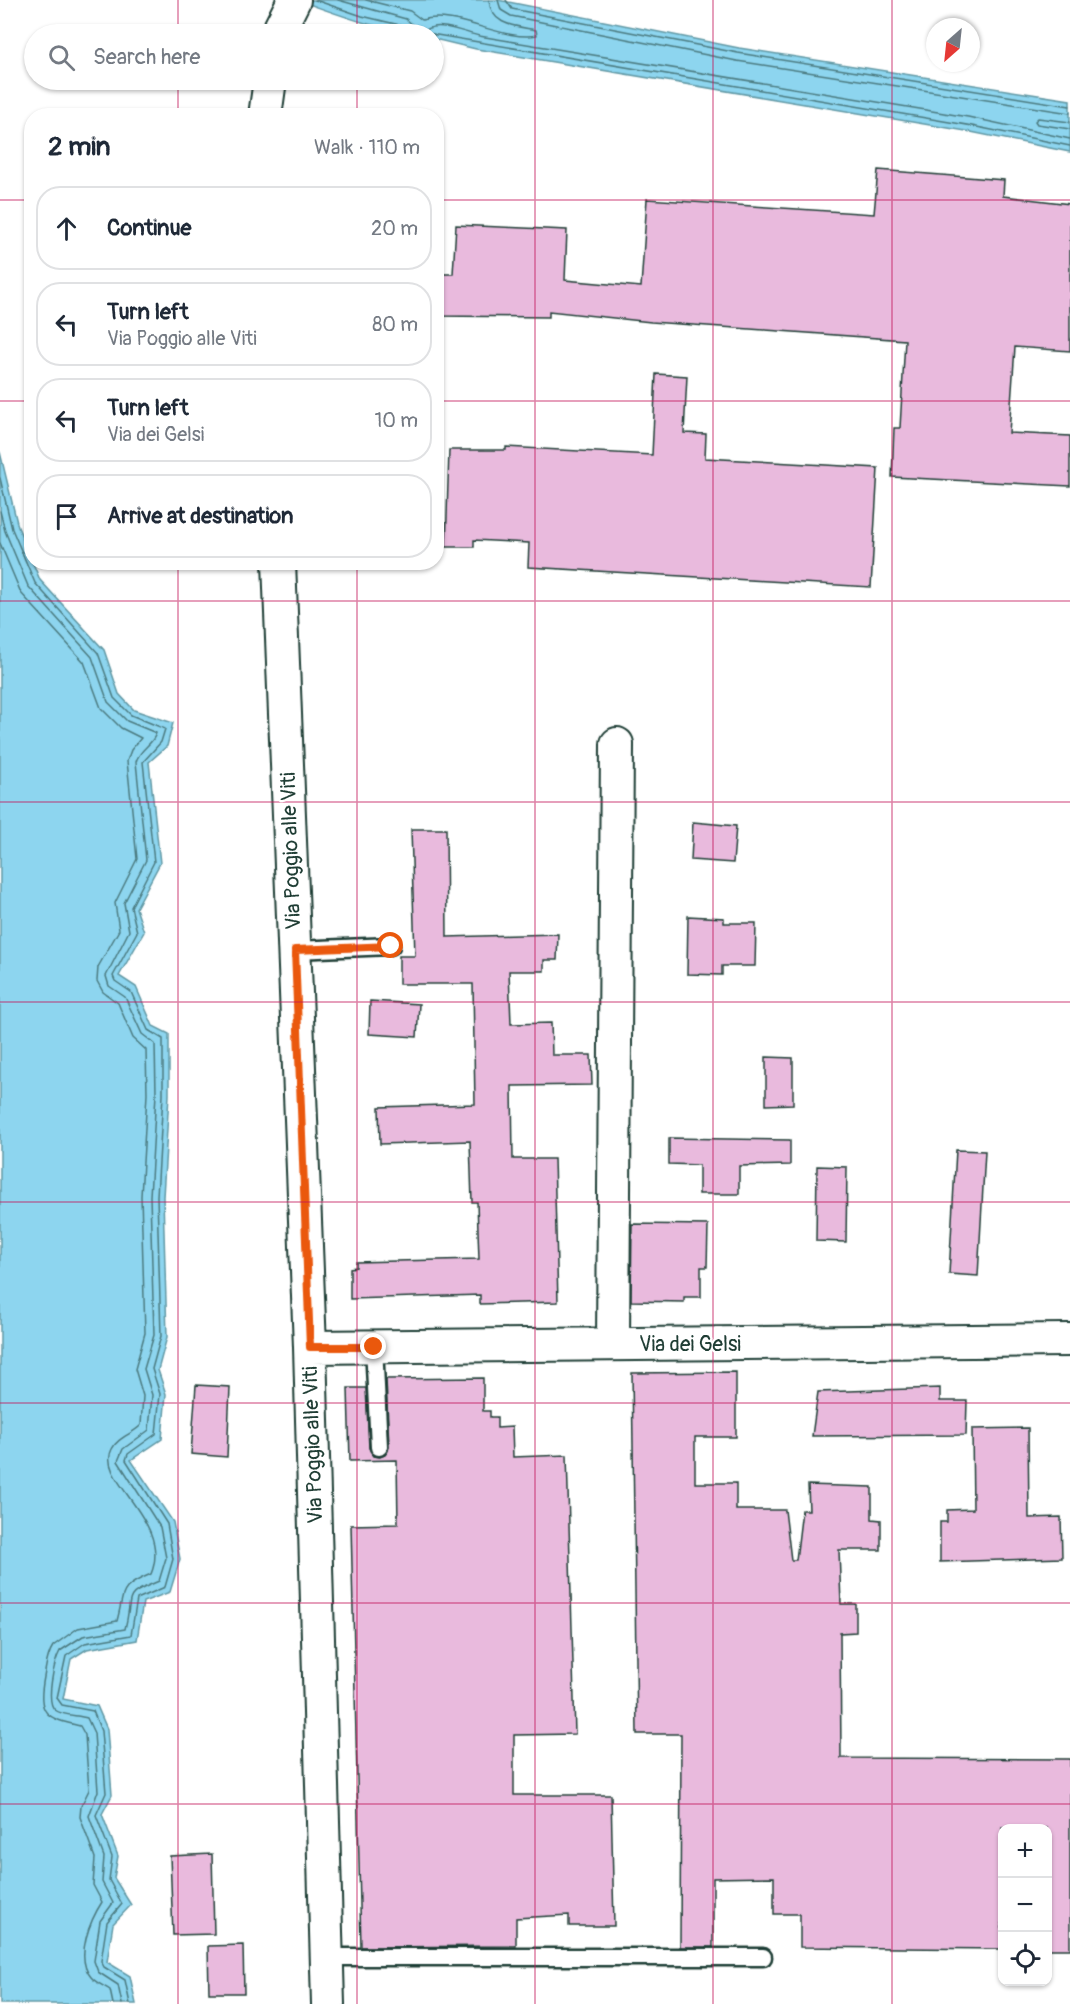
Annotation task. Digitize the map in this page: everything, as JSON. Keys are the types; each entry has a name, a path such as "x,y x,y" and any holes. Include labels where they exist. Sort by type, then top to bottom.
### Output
{"street":[{"path":"282,24 294,0"},
{"path":"266,108 269,90"},
{"name":"Via Poggio alle Viti","path":"279,570 310,1347 328,2004"},
{"path":"613,1343 616,744"},
{"name":"Via dei Gelsi","path":"310,1347 1070,1340"}],"lane":[{"path":"295,950 391,946"},
{"path":"374,1347 379,1447"},
{"path":"327,1956 763,1957"}],"water":[{"path":"297,0 498,0 739,48 1070,100 1070,152 966,131 476,49 444,41 444,24 364,23"},
{"path":"0,452 18,527 24,541 24,570 36,570 40,580 104,650 119,694 134,710 173,723 167,746 149,762 160,863 136,908 144,932 119,976 136,987 153,1026 169,1034 169,1095 163,1197 167,1337 158,1370 166,1394 162,1439 131,1460 173,1522 180,1559 170,1592 143,1602 137,1640 87,1649 71,1659 63,1699 97,1706 107,1729 112,1795 102,1814 118,1856 114,1878 131,1905 113,1924 107,1962 130,1976 136,2004 0,2004"}],"building":[{"path":"878,170 1004,180 1003,196 1070,204 1070,351 1015,347 1009,433 1070,436 1070,486 892,477 894,428 900,428 905,340 651,322 549,311 549,317 444,316 444,274 453,274 456,225 567,230 565,280 641,287 647,199 874,214"},
{"path":"656,374 687,376 684,433 706,434 705,458 878,468 871,587 528,567 529,543 474,540 474,547 446,547 449,450 506,450 506,447 652,455"},
{"path":"693,822 736,826 733,863 691,860"},
{"path":"411,829 446,829 447,937 558,934 557,960 544,960 544,971 509,971 511,1024 551,1023 552,1055 591,1055 592,1085 512,1086 513,1159 554,1159 558,1302 480,1304 480,1295 350,1299 350,1268 356,1267 356,1262 479,1259 477,1202 472,1202 470,1141 380,1144 379,1107 475,1104 473,984 399,984 399,956 415,956"},
{"path":"688,916 724,918 724,923 756,923 755,966 722,966 722,975 687,974"},
{"path":"370,1001 419,1004 417,1037 369,1034"},
{"path":"766,1057 793,1058 793,1104 766,1105"},
{"path":"669,1138 790,1140 790,1165 739,1166 739,1194 699,1194 699,1165 669,1164"},
{"path":"956,1150 985,1151 978,1276 949,1274"},
{"path":"817,1166 847,1167 846,1242 816,1241"},
{"path":"632,1224 708,1225 707,1267 701,1267 701,1297 684,1297 684,1302 631,1301"},
{"path":"736,1372 736,1437 695,1437 695,1483 736,1483 736,1510 785,1510 791,1560 796,1560 802,1510 809,1510 808,1485 872,1487 872,1519 881,1520 881,1550 839,1550 841,1604 856,1604 856,1632 840,1633 841,1758 1070,1759 1070,1949 1052,1949 1052,1824 998,1824 998,1949 800,1947 800,1914 774,1914 774,1877 713,1878 713,1947 680,1947 681,1734 637,1734 632,1373"},
{"path":"483,1378 483,1411 490,1411 490,1417 497,1417 497,1428 512,1427 513,1457 567,1455 575,1734 514,1735 514,1795 611,1795 614,1926 569,1926 569,1915 516,1918 516,1946 361,1947 351,1525 398,1524 397,1460 350,1461 348,1388 366,1388 369,1448 374,1456 380,1457 385,1455 389,1447 386,1379"},
{"path":"196,1385 230,1387 227,1457 191,1454"},
{"path":"940,1388 940,1401 967,1401 966,1435 812,1436 818,1392"},
{"path":"1028,1428 1029,1518 1061,1517 1062,1558 940,1562 940,1522 947,1522 947,1510 973,1509 972,1429"},
{"path":"212,1854 214,1934 173,1935 170,1856"},
{"path":"243,1945 244,1993 209,1993 208,1946"}],"route":[{"path":"374,1347 310,1347 295,950 391,946"}]}
